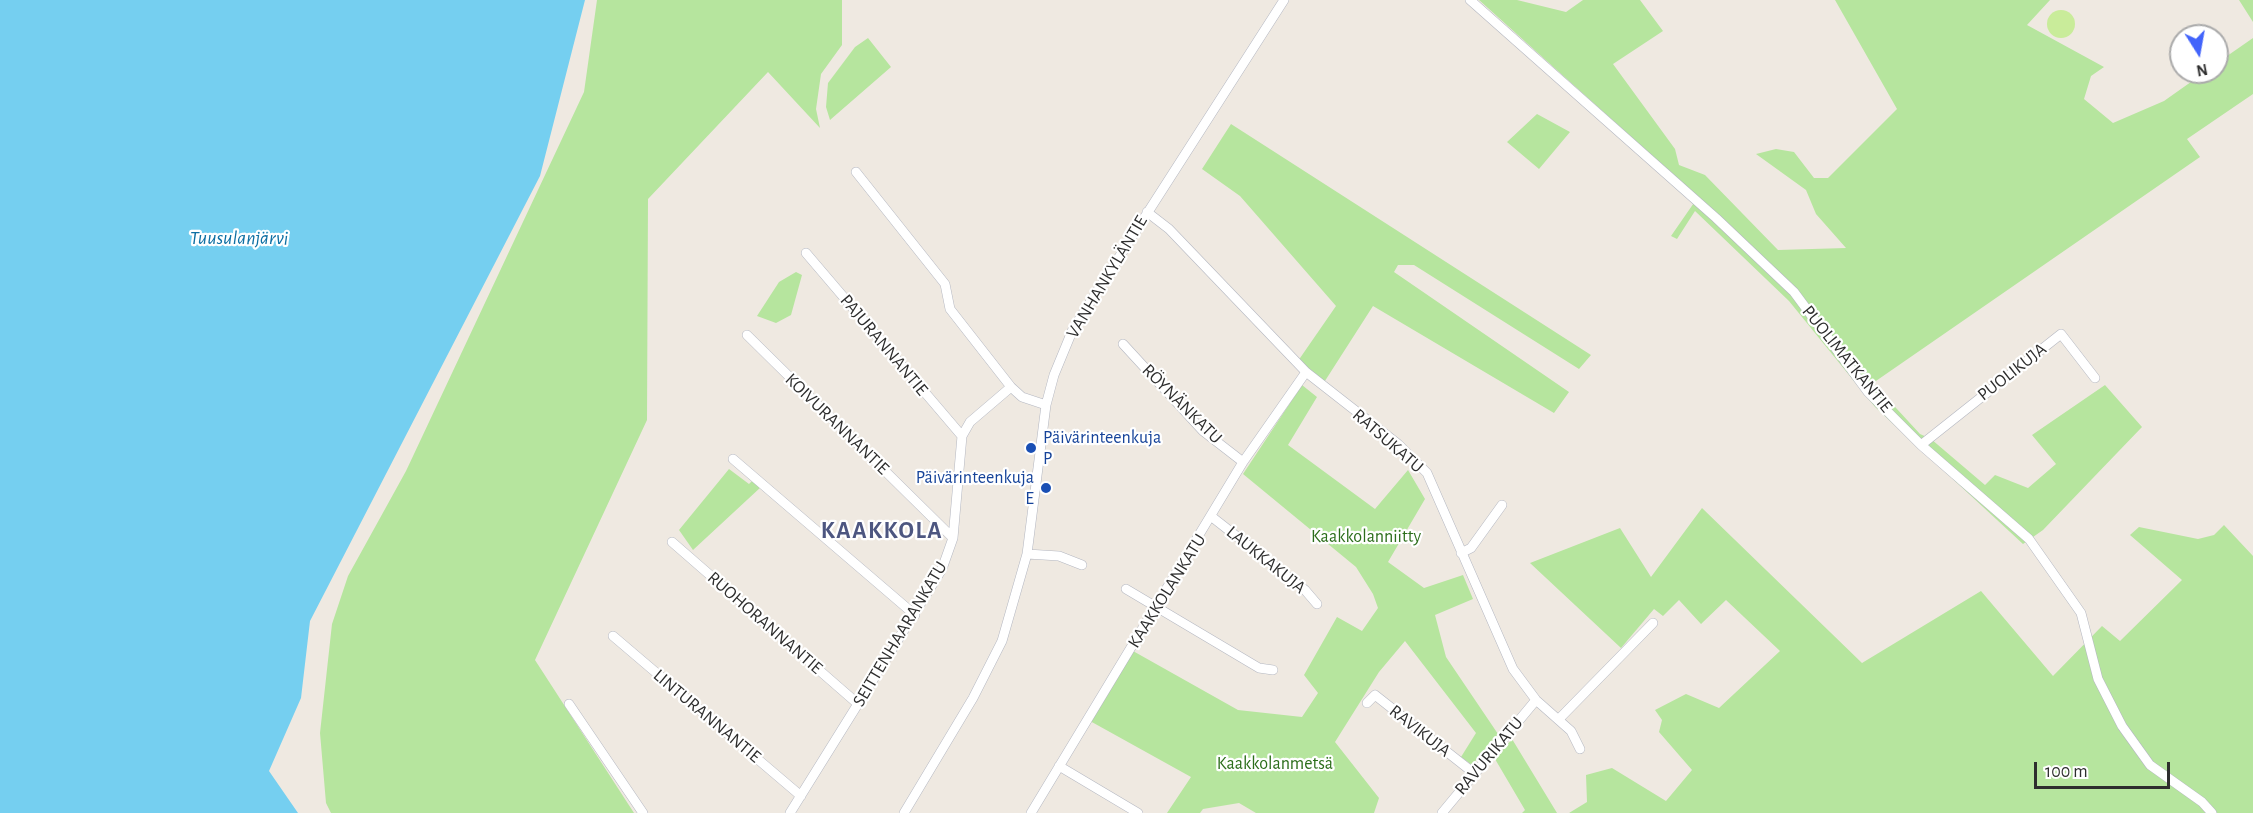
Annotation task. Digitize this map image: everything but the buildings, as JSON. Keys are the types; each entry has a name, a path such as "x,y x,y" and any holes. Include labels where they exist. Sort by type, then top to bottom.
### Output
{"street":[{"name":"VANHANKYLÄNTIE","path":"904,813 973,698 997,651 1027,554 1046,405 1054,375 1073,329 1284,0"},
{"name":"PUOLIMATKANTIE","path":"1470,0 1716,218 1794,292 1868,392 1921,445 2029,539 2081,613 2098,679 2122,726 2150,765 2202,802 2212,813"},
{"path":"856,172 945,284 950,309 1011,387 1022,397 1046,405"},
{"name":"RATSUKATU","path":"1147,212 1169,229 1306,372 1398,444 1427,473 1509,660 1536,700 1571,731 1580,749"},
{"name":"PAJURANNANTIE","path":"806,253 962,436"},
{"name":"PUOLIKUJA","path":"1921,445 2061,334 2095,378"},
{"name":"KOIVURANNANTIE","path":"747,335 953,538"},
{"name":"RÖYNÄNKATU","path":"1123,344 1203,431 1243,462"},
{"name":"KAAKKOLANKATU","path":"1031,813 1243,462 1306,372"},
{"path":"962,436 970,422 1011,387"},
{"name":"SEITTENHAARANKATU","path":"790,813 942,569 953,538 962,436"},
{"path":"733,459 915,615"},
{"path":"1461,553 1471,548 1502,505"},
{"name":"LAUKKAKUJA","path":"1212,516 1305,590 1317,604"},
{"name":"RUOHORANNANTIE","path":"672,542 858,704"},
{"path":"1027,554 1059,556 1082,565"},
{"path":"1126,589 1259,668 1273,670"},
{"path":"1559,719 1653,624"},
{"name":"LINTURANNANTIE","path":"613,636 801,796"},
{"name":"RAVIKUJA","path":"1367,703 1375,695 1475,774"},
{"name":"RAVURIKATU","path":"1442,813 1536,700"},
{"path":"569,704 643,813"},
{"path":"1059,766 1138,813"}],"green space":[{"path":"597,0 842,0 842,45 821,74 816,109 820,128 768,72 648,199 647,420 535,660 634,813 331,813 326,803 320,733 332,624 348,576 406,471 584,92"},
{"path":"1479,0 1517,0 1566,12 1583,0 1640,0 1663,31 1613,64 1675,149 1679,165 1705,175 1778,250 1846,248 1816,214 1806,190 1756,154 1776,149 1794,152 1814,178 1828,178 1897,109 1835,0 2050,0 2027,25 2104,67 2091,76 2084,99 2113,123 2164,101 2188,84 2229,84 2229,55 2253,38 2253,94 2187,139 2200,157 1873,383 1920,434 1931,439 1985,485 1995,475 2028,488 2056,464 2032,435 2105,385 2142,427 2043,530 2023,544 1875,407 1789,301 1695,211 1677,239 1671,236 1698,197"},
{"path":"2239,0 2253,0 2253,22"},
{"path":"2061,10 2071,14 2075,24 2071,34 2061,38 2051,34 2047,24 2051,14"},
{"path":"868,38 891,67 830,120 826,107 828,83 855,47"},
{"path":"1537,114 1570,132 1539,169 1507,142"},
{"path":"1231,124 1591,355 1579,369 1414,265 1398,265 1394,272 1569,392 1554,413 1373,306 1323,384 1298,361 1336,306 1240,196 1202,169"},
{"path":"796,272 802,275 791,315 776,323 757,316 779,282"},
{"path":"1302,385 1317,397 1288,445 1375,509 1408,470 1425,499 1388,562 1424,588 1463,575 1473,599 1435,615 1446,657 1498,734 1472,765 1461,757 1476,733 1405,641 1379,672 1335,742 1379,798 1374,813 1256,813 1239,803 1203,809 1200,813 1167,813 1191,777 1090,721 1133,651 1238,710 1302,717 1318,693 1304,675 1337,617 1362,631 1378,608 1373,594 1356,567 1243,474"},
{"path":"729,469 749,484 753,480 761,487 693,550 679,530"},
{"path":"1702,508 1862,663 1981,591 2053,676 2102,626 2120,641 2182,580 2130,535 2139,527 2198,539 2214,535 2224,525 2253,556 2253,813 1569,813 1587,802 1586,775 1612,768 1666,801 1692,770 1659,732 1662,720 1655,710 1686,694 1719,708 1780,651 1726,600 1701,624 1679,600 1663,616 1654,609 1621,648 1530,563 1620,528 1651,577"},
{"path":"1512,739 1557,813 1522,813 1525,810 1495,759"}],"water":[{"name":"Tuusulanjärvi","path":"0,0 585,0 540,176 310,621 301,698 269,771 298,813 0,813"}],"place":[{"name":"Päivärinteenkuja P","path":"1031,448"},
{"name":"Päivärinteenkuja E","path":"1046,488"}],"district":[{"name":"KAAKKOLA","path":"882,531"}],"park label":[{"name":"Kaakkolanniitty","path":"1366,537"},
{"name":"Kaakkolanmetsä","path":"1275,764"}]}
